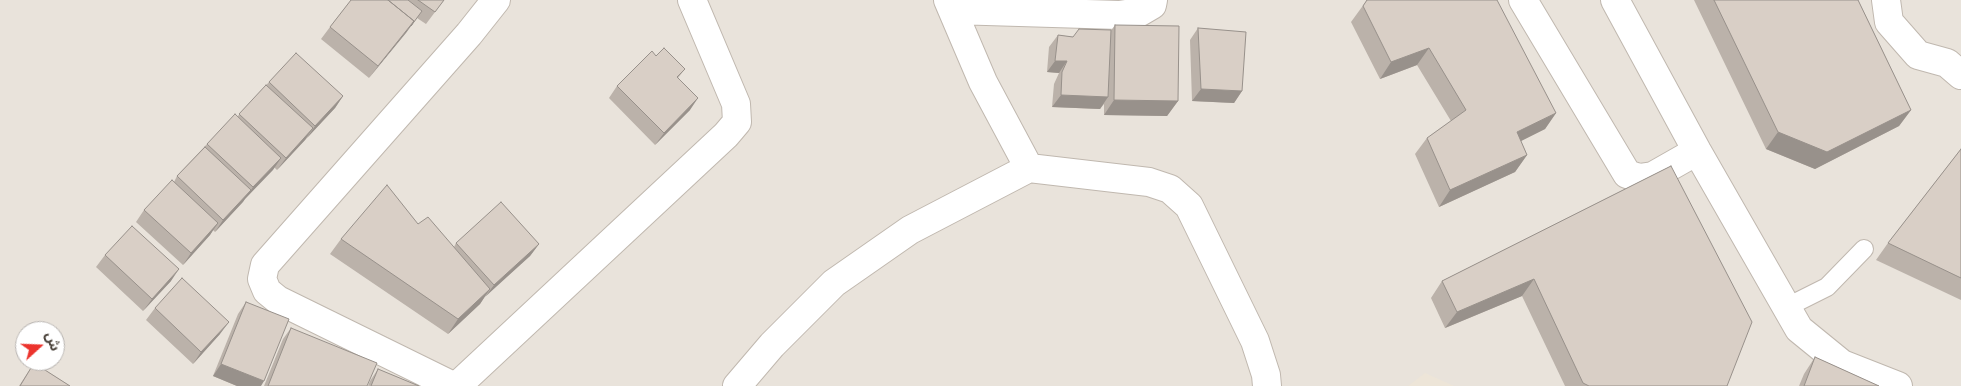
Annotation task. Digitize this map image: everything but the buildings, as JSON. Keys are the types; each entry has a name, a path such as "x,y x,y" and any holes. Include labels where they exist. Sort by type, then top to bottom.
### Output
{"street":[{"path":"496,0 265,264 262,279 267,291 278,300 455,386 726,135 737,122 736,104 692,0"},
{"path":"1029,168 983,82 950,5 1119,15 1140,12 1152,5 1153,0"},
{"path":"1523,0 1627,174 1639,178 1653,176 1697,151"},
{"path":"1615,0 1697,151 1799,329 1842,364 1898,386"},
{"path":"1886,0 1889,22 1918,55 1947,63 1961,75"},
{"path":"737,386 772,345 834,283 910,230 1029,168 1149,182 1170,189 1189,206 1255,341 1266,375 1267,386"}],"lane":[{"path":"1787,307 1827,287 1864,249"}],"shaded area":[{"path":"0,0 1961,0 1961,386 0,386"},
{"path":"1425,373 1454,386 1408,386"}]}
